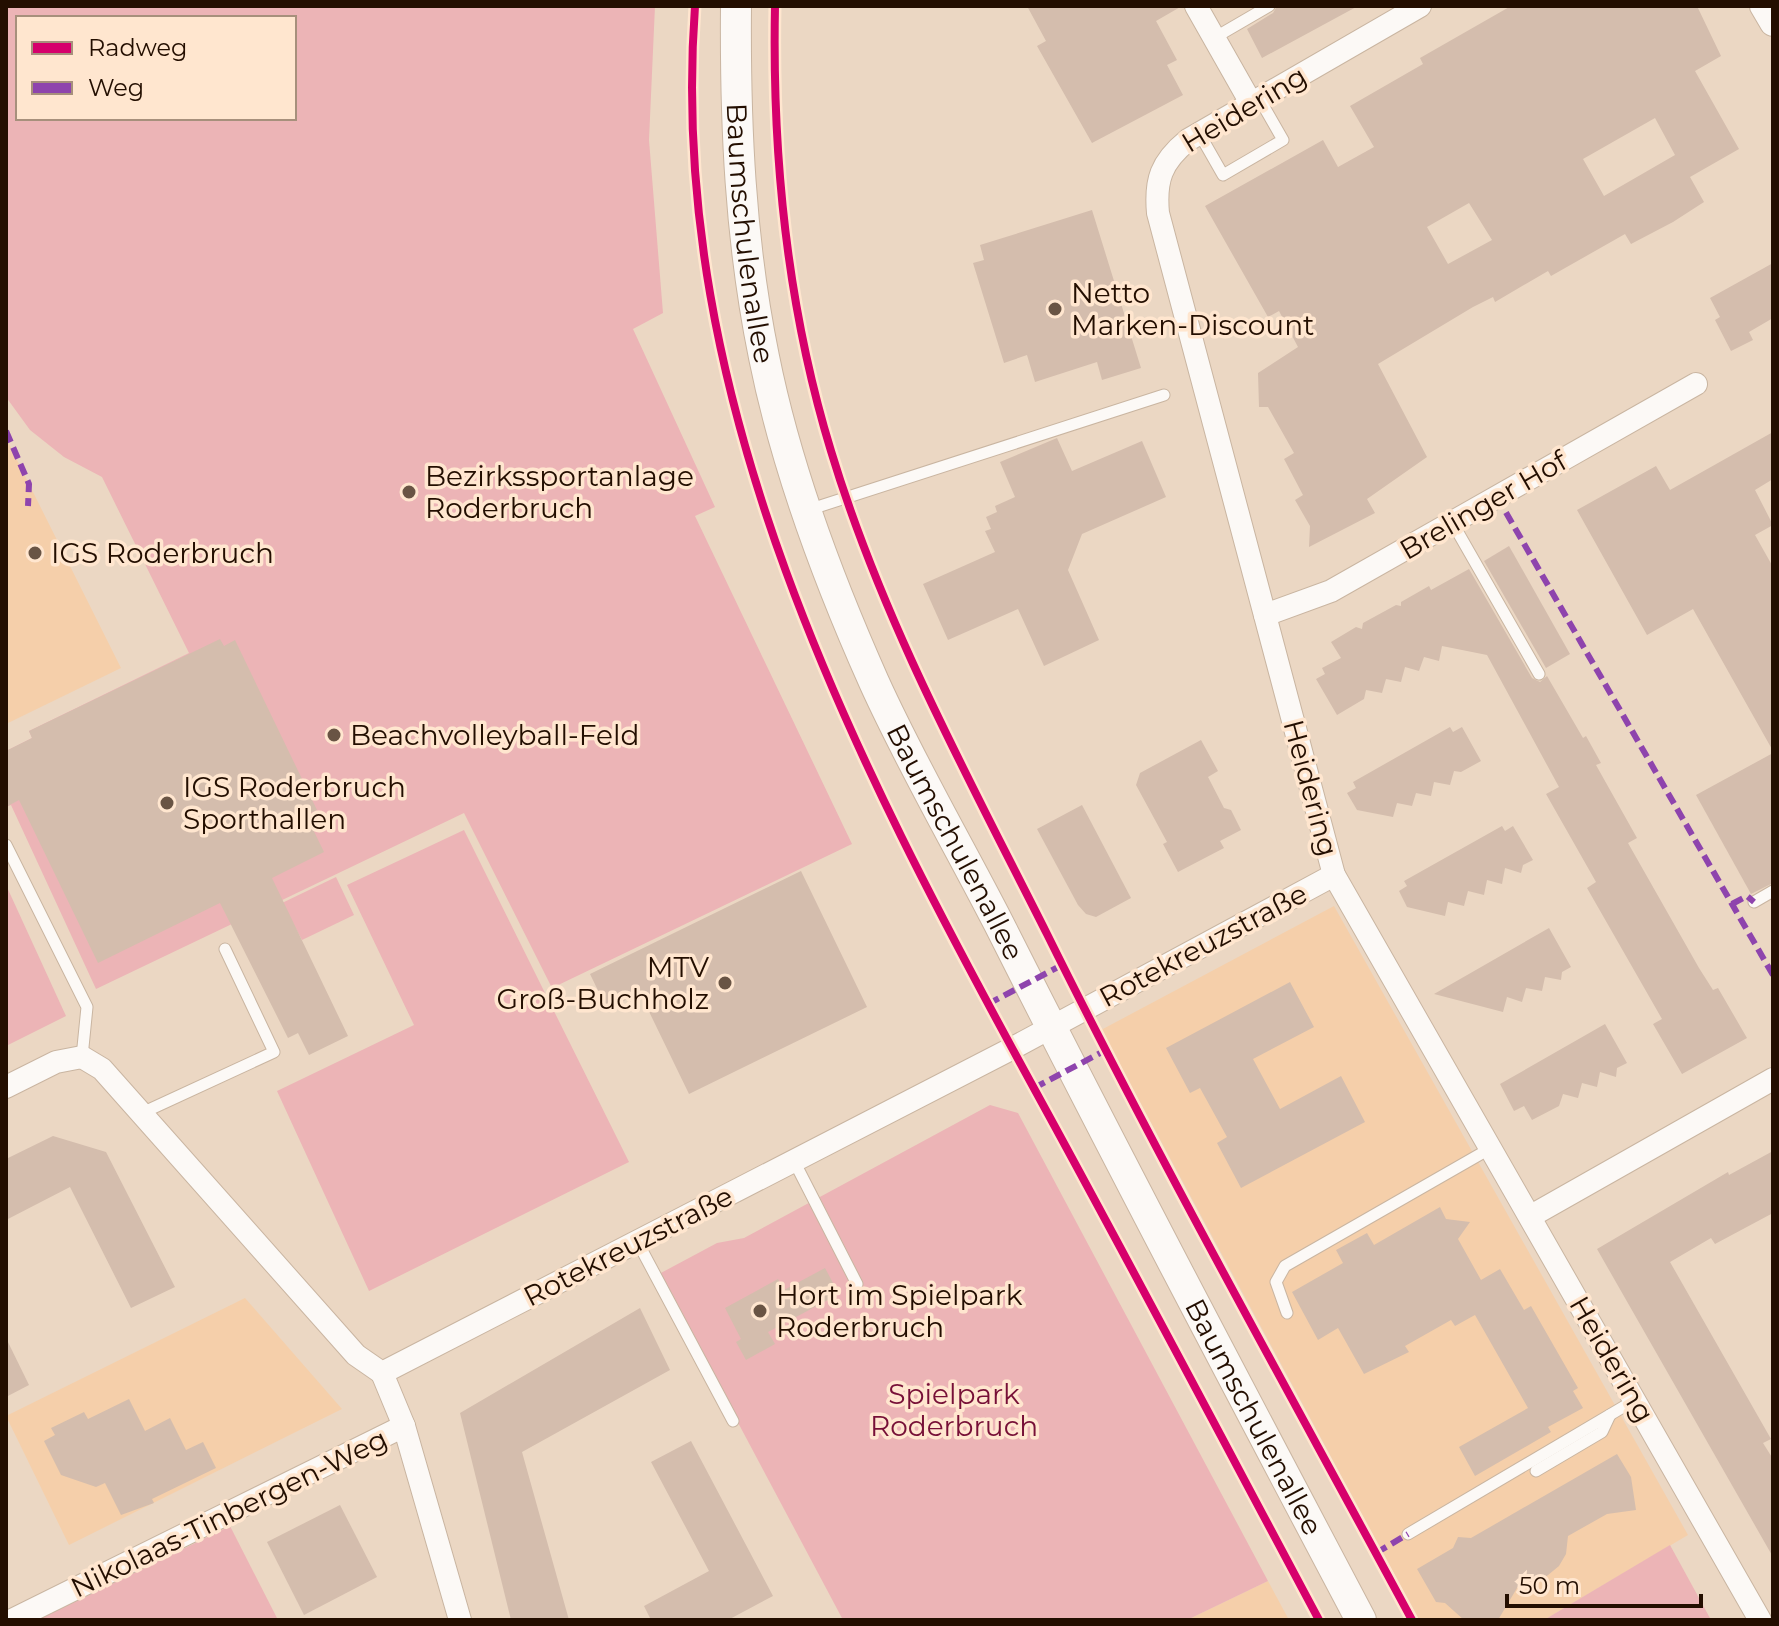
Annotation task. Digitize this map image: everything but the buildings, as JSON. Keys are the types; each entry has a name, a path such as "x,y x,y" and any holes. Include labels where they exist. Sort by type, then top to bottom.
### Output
{"main road":[{"name":"Baumschulenallee","path":"736,6 735,120 746,250 764,359 808,510 874,683 1049,1027 1361,1620"}],"street":[{"path":"1196,6 1255,101"},
{"name":"Heidering","path":"1420,6 1199,133 1171,154 1159,170 1156,190 1158,213 1334,875 1760,1620"},
{"path":"1763,6 1773,23"},
{"name":"Brelinger Hof","path":"1265,615 1331,591 1696,384"},
{"name":"Rotekreuzstraße","path":"382,1373 794,1161 1334,875"},
{"path":"6,1087 56,1062 82,1057 102,1069 356,1355 382,1373 404,1426 460,1620"},
{"path":"1531,1216 1773,1079"},
{"name":"Nikolaas-Tinbergen-Weg","path":"12,1620 404,1426"}],"lane":[{"path":"1214,38 1269,6"},
{"path":"1199,133 1223,175 1283,140 1255,101"},
{"path":"808,510 1164,395"},
{"path":"1452,522 1539,674"},
{"path":"6,845 87,1007 82,1057"},
{"path":"1754,902 1773,891"},
{"path":"142,1113 274,1052 225,949"},
{"path":"1287,1313 1276,1282 1285,1266 1491,1148"},
{"path":"794,1161 857,1284"},
{"path":"637,1241 733,1421"},
{"path":"1408,1534 1635,1400"},
{"path":"1536,1471 1602,1432 1611,1414"}],"shaded area":[{"name":"IGS Roderbruch","path":"6,438 121,668 6,724"},
{"path":"1334,906 1688,1535 1544,1620 1419,1620 1101,1030"},
{"path":"245,1298 342,1409 69,1545 6,1416"},
{"path":"1268,1581 1289,1620 1187,1620"}],"green space":[{"name":"Bezirkssportanlage Roderbruch","path":"6,6 655,6 649,140 663,313 633,329 715,507 695,516 852,844 552,988 464,813 96,989 11,805 6,807 6,751 32,738 29,731 189,653 102,477 64,457 30,430 6,397"},
{"path":"464,830 629,1162 369,1291 277,1091 414,1025 347,885"},
{"path":"336,877 354,915 302,940 282,903"},
{"path":"6,885 66,1016 6,1046"},
{"name":"Spielpark Roderbruch","path":"990,1105 1018,1113 1268,1581 1187,1620 843,1620 659,1274 717,1243 744,1238"},
{"path":"230,1526 278,1620 38,1620"},
{"path":"1670,1545 1711,1620 1544,1620"}],"marked path":[{"path":"6,431 29,484 28,506"},
{"path":"1497,497 1773,975"},
{"path":"1732,904 1747,896 1754,902"},
{"path":"988,1004 1062,965"},
{"path":"1034,1088 1106,1050"},
{"path":"1376,1553 1408,1534"}],"cycle path":[{"path":"695,6 694,152 710,295 742,435 786,572 840,705 901,837 1319,1620"},
{"path":"775,6 776,119 793,286 803,342 831,451 875,576 957,757 1091,1021 1412,1620"}],"place":[{"name":"Netto Marken-Discount","path":"1055,309"},
{"name":"Bezirkssportanlage Roderbruch","path":"409,492"},
{"name":"IGS Roderbruch","path":"35,553"},
{"name":"Beachvolleyball-Feld","path":"334,735"},
{"name":"IGS Roderbruch Sporthallen","path":"167,803"},
{"name":"MTV Groß-Buchholz","path":"725,983"},
{"name":"Hort im Spielpark Roderbruch","path":"760,1311"}]}
